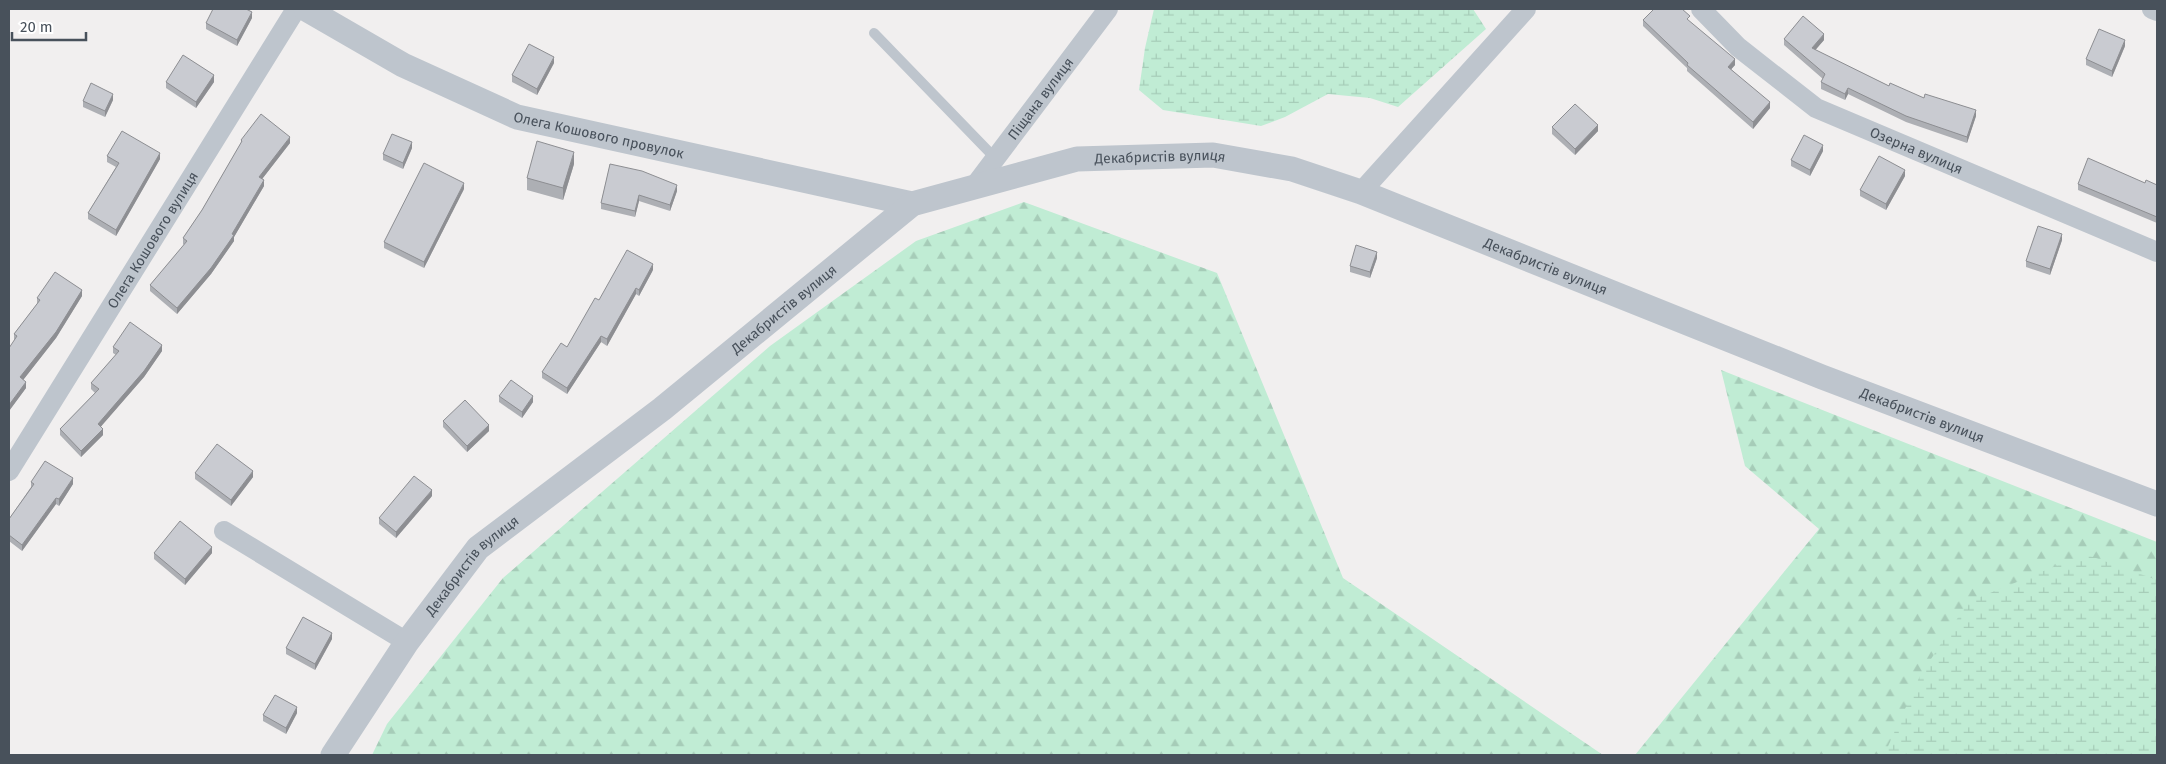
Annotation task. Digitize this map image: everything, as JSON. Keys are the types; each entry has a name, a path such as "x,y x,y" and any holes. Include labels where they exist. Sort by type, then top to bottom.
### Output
{"street":[{"name":"Олега Кошового вулиця","path":"9,471 296,9"},
{"name":"Олега Кошового провулок","path":"306,9 403,65 518,117 912,204"},
{"name":"Піщана вулиця","path":"973,188 1108,9"},
{"path":"1361,192 1526,9"},
{"name":"Озерна вулиця","path":"1701,9 1738,47 1816,108 2157,252"},
{"path":"2152,9 2157,11"},
{"name":"Декабристів вулиця","path":"333,755 407,642 478,548 662,409 912,204 1076,159 1214,154 1292,169 1361,192 1822,377 2157,504"},
{"path":"224,531 407,642"}],"lane":[{"path":"874,33 996,158"}],"green space":[{"path":"1154,9 1473,9 1486,29 1398,107 1370,98 1328,94 1285,117 1261,126 1163,110 1139,90 1145,48"},
{"path":"1024,202 1217,273 1343,578 1603,755 372,755 387,724 503,578 770,346 916,241"},
{"path":"1721,370 2157,542 2157,755 1635,755 1819,529 1745,466"},
{"path":"2085,554 2157,580 2157,755 1884,755 1920,676 1968,602"}],"building":[{"path":"213,9 246,9 252,12 237,40 206,23"},
{"path":"1654,9 1682,9 1690,16 1687,19 1735,59 1728,67 1770,102 1753,122 1687,65 1688,63 1643,20"},
{"path":"1803,16 1824,34 1812,48 1889,86 1890,83 1924,98 1925,94 1976,110 1967,137 1906,116 1848,88 1845,94 1821,82 1825,74 1784,39"},
{"path":"2099,29 2125,40 2112,71 2086,59"},
{"path":"529,44 554,57 537,89 512,75"},
{"path":"183,55 214,75 196,102 166,82"},
{"path":"91,83 113,94 105,111 83,101"},
{"path":"1575,104 1598,125 1575,149 1552,127"},
{"path":"261,114 290,137 259,177 264,180 232,234 234,235 211,268 177,308 150,285 187,241 183,238 202,210 241,140"},
{"path":"122,131 160,153 116,230 88,213 119,163 107,156"},
{"path":"392,134 412,142 403,163 383,154"},
{"path":"1804,135 1823,145 1810,170 1791,160"},
{"path":"537,141 574,152 563,188 527,178"},
{"path":"1879,156 1905,170 1886,204 1860,190"},
{"path":"2088,158 2145,183 2146,180 2157,185 2157,217 2078,184"},
{"path":"424,163 464,183 424,262 384,242"},
{"path":"610,164 642,171 677,185 670,205 639,195 635,211 601,203"},
{"path":"2038,226 2062,234 2050,269 2026,261"},
{"path":"1356,245 1377,252 1370,272 1350,266"},
{"path":"627,250 653,264 639,290 636,288 607,339 601,336 567,388 542,372 561,343 567,347 595,298 599,300"},
{"path":"55,272 82,290 56,332 20,377 26,382 9,405 9,348 17,336 14,334 40,300 37,298"},
{"path":"130,322 162,345 144,371 98,424 103,429 81,451 60,429 99,389 91,383 119,351 113,347"},
{"path":"511,380 533,396 522,412 499,396"},
{"path":"465,400 489,425 467,446 443,421"},
{"path":"217,444 253,471 231,500 195,473"},
{"path":"45,461 73,478 59,499 56,498 22,545 9,535 9,519 34,484 31,482"},
{"path":"414,476 432,490 396,532 379,518"},
{"path":"180,521 212,547 185,579 154,553"},
{"path":"303,617 332,633 315,664 286,648"},
{"path":"275,695 297,707 286,728 263,715"}]}
